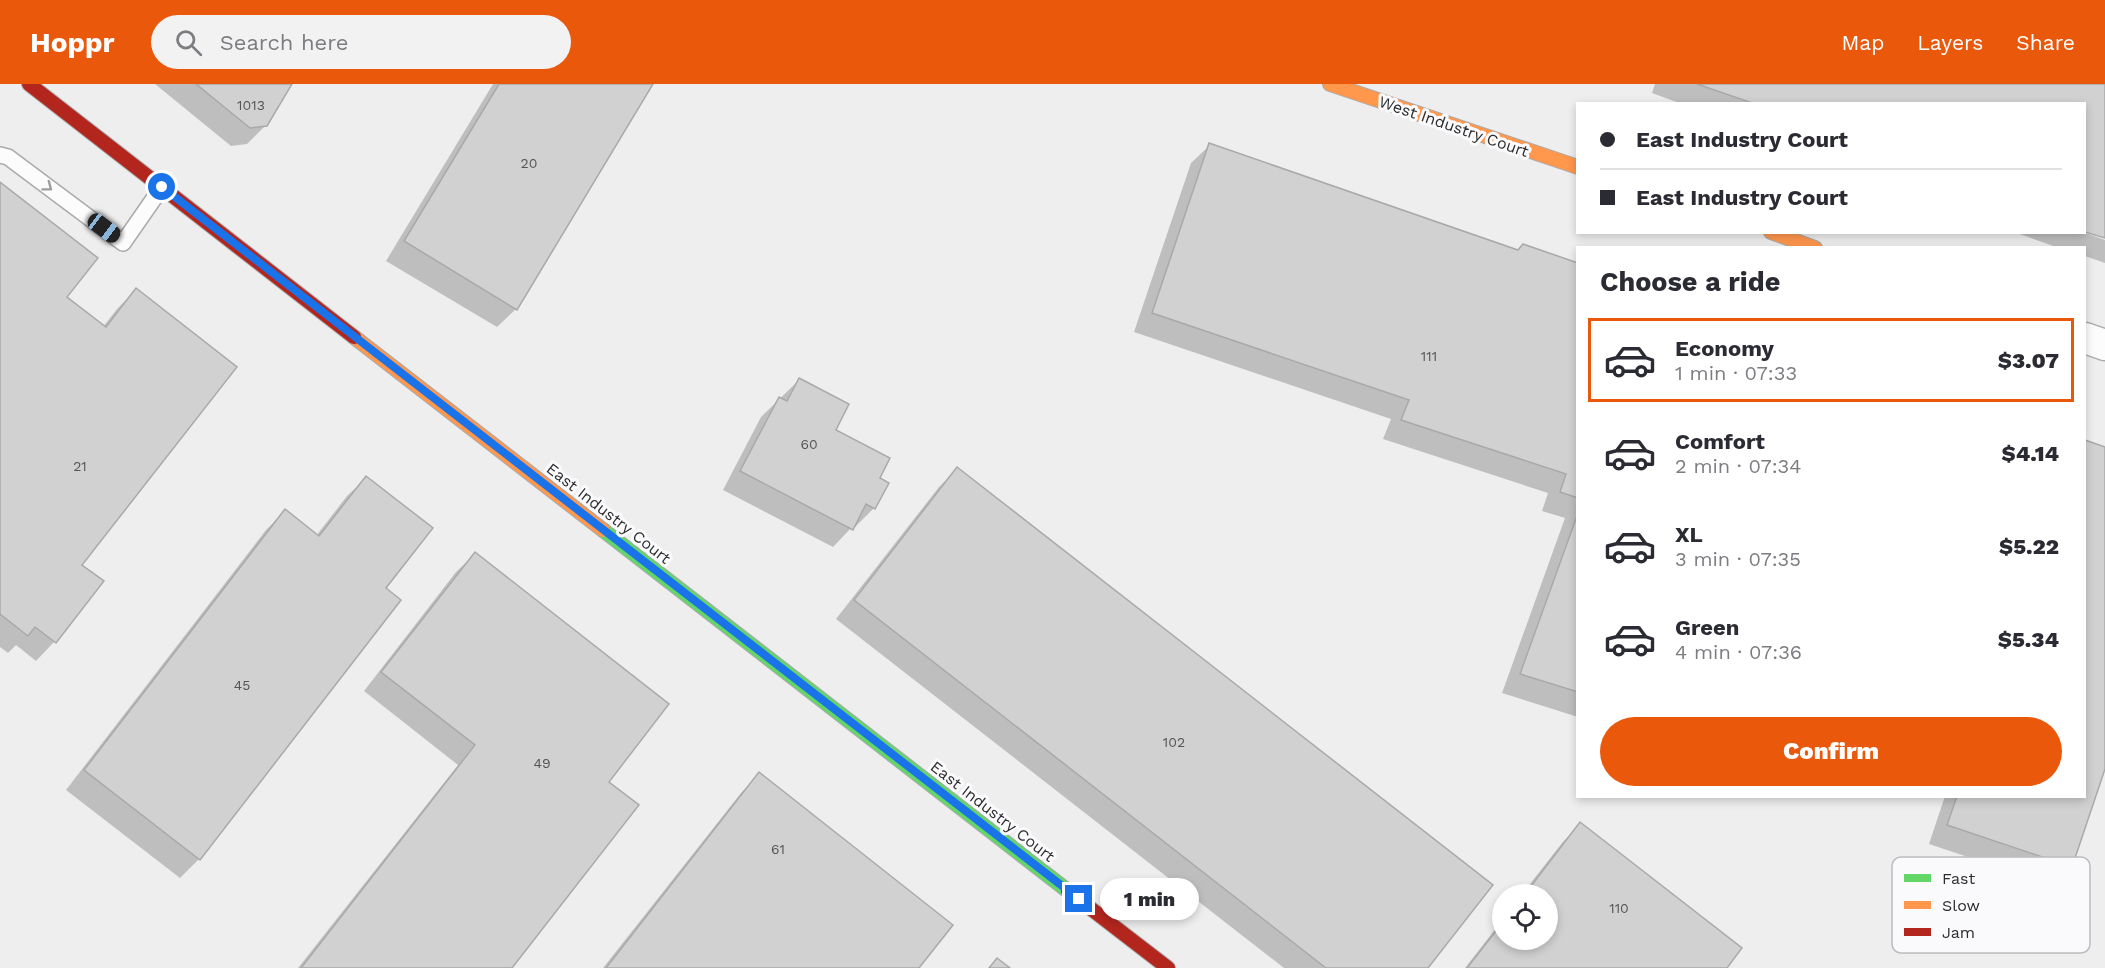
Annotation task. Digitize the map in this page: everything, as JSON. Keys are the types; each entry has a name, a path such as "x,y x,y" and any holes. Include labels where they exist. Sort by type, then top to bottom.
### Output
{"street":[{"name":"East Industry Court","path":"29,84 1168,968"},
{"name":"West Industry Court","path":"1330,84 1576,167"},
{"path":"1776,234 1810,246"},
{"path":"2086,339 2105,345"}],"lane":[{"path":"0,155 8,158 123,243 162,187"}],"building":[{"path":"196,84 292,84 267,126 250,128"},
{"path":"499,84 653,84 517,310 404,241"},
{"path":"1697,84 2105,84 2105,238 2086,232 2086,102 1749,102"},
{"path":"1209,143 1518,250 1523,244 1576,262 1576,497 1560,492 1566,474 1401,420 1409,400 1152,313"},
{"path":"0,182 98,258 67,297 106,327 136,288 237,367 82,565 104,581 56,643 35,627 28,636 0,614"},
{"path":"799,378 849,404 836,430 890,458 880,478 889,483 875,509 866,504 853,530 740,471 779,397 787,401"},
{"path":"2086,440 2105,447 2105,769 2075,857 2042,857 1947,825 1956,798 2086,798"},
{"path":"957,467 1492,886 1428,968 1326,968 854,600"},
{"path":"366,476 433,528 386,588 401,600 200,860 84,770 285,509 319,536"},
{"path":"1576,519 1576,691 1520,674"},
{"path":"475,552 669,704 609,782 639,805 512,968 301,968 475,745 381,672"},
{"path":"759,772 953,925 919,968 606,968"},
{"path":"1580,822 1742,948 1727,968 1467,968 1492,936 1492,950 1558,950 1558,884 1533,884"},
{"path":"997,958 1010,968 989,968"}],"traffic: fast":[{"path":"603,530 1068,891"}],"traffic: slow":[{"path":"1330,84 1576,166"},
{"path":"1776,234 1810,246"},
{"path":"354,337 603,530"}],"traffic: jam":[{"path":"29,84 354,337"},
{"path":"1068,891 1168,968"}],"route":[{"path":"162,187 1079,899"}]}
